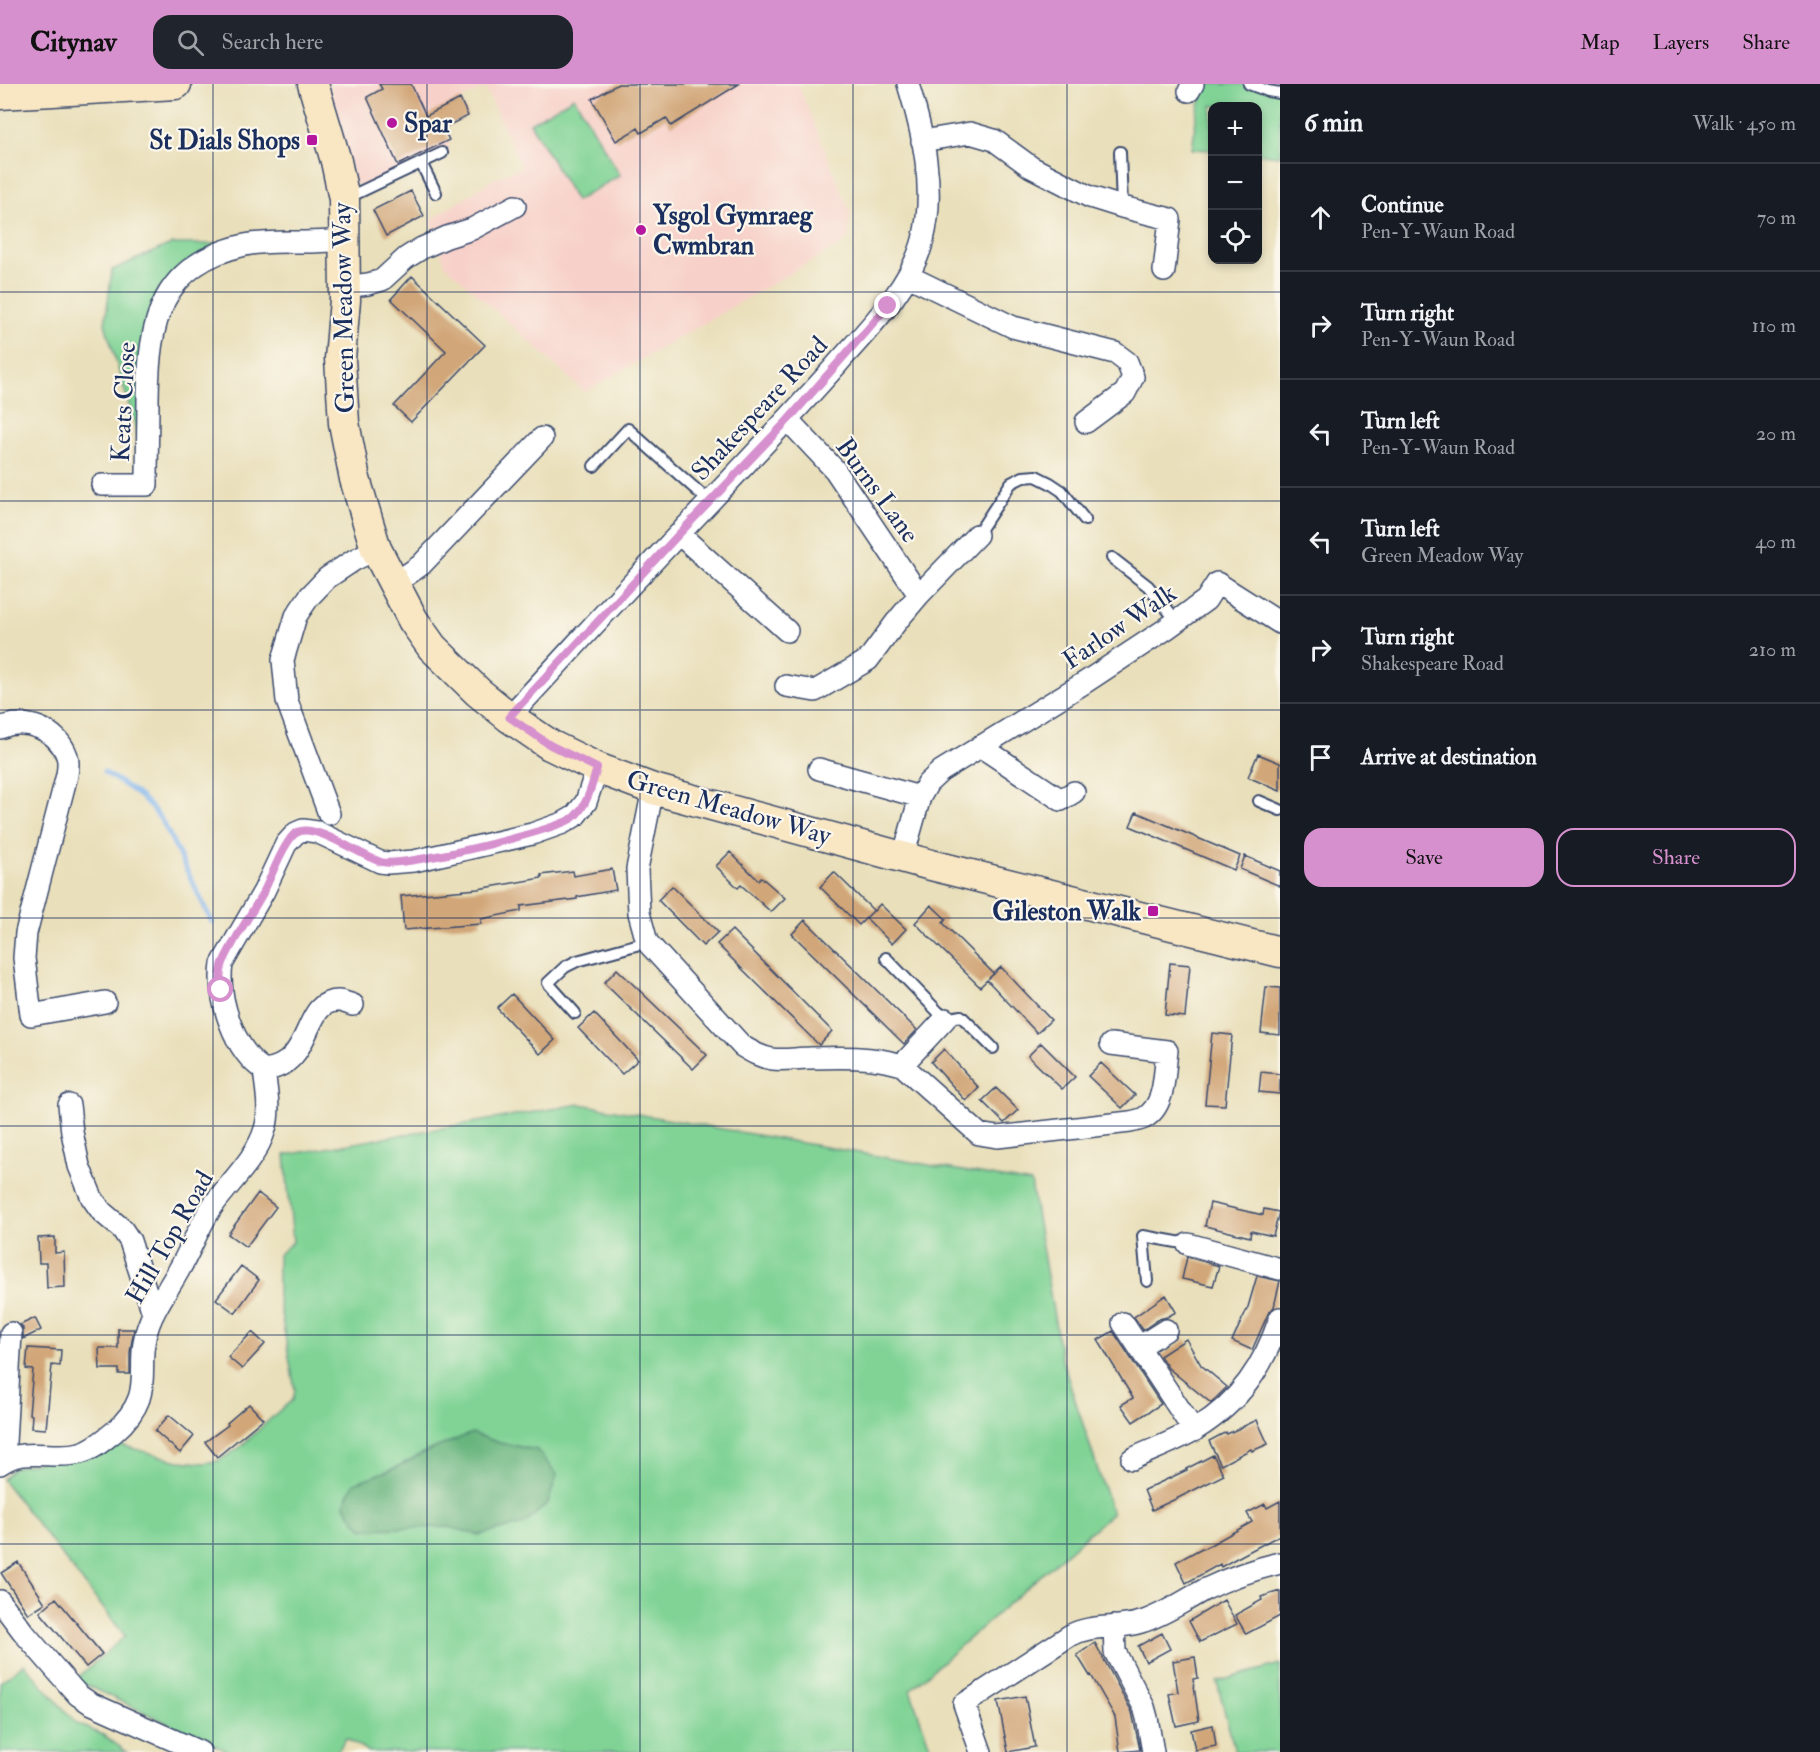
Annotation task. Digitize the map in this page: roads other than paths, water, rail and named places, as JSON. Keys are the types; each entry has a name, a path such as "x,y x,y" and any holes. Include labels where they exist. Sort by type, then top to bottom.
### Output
{"street":[{"path":"0,94 176,84"},
{"name":"Green Meadow Way","path":"313,84 336,161 344,199 345,287 340,359 344,423 355,479 376,549 413,620 432,647 478,692 550,745 597,768 653,789 1045,894 1280,952"},
{"name":"Shakespeare Road","path":"509,717 788,420 888,306 908,276 923,241 929,207 922,141 908,84"},
{"path":"922,141 970,133 994,140 1031,167 1090,196 1170,219 1164,271"},
{"path":"345,287 382,280 406,258 422,248 472,229 515,206"},
{"name":"Keats Close","path":"102,485 147,485 149,358 153,333 162,304 175,284 197,264 221,252 247,244 346,240"},
{"path":"908,276 1013,327 1115,352 1127,362 1133,377 1125,393 1086,422"},
{"name":"Burns Lane","path":"788,420 836,470 919,595"},
{"path":"394,584 420,565 543,438"},
{"path":"679,534 787,631"},
{"path":"786,686 815,691 868,660 919,595 977,535"},
{"path":"328,814 287,701 283,660 296,616 309,597 327,578 376,549"},
{"name":"Farlow Walk","path":"903,857 921,797 928,783 941,771 1084,683 1177,621 1206,600 1217,583 1280,623"},
{"path":"0,728 13,724 32,724 53,737 67,756 67,775 26,933 24,958 32,1015 105,1002"},
{"path":"980,746 1061,800 1074,792"},
{"path":"352,1005 340,1000 319,1009 293,1057 281,1066 264,1070 248,1056 237,1038 222,997 220,982 222,964 264,891 286,844 296,832 303,830 317,832 380,862 414,861 532,834 563,823 575,816 586,802 597,768"},
{"path":"819,769 921,797"},
{"path":"653,789 637,869 639,913 647,942 742,1046 759,1056 775,1060 862,1059 902,1065 979,1134 997,1137 1130,1122 1144,1118 1154,1110 1161,1099 1167,1052 1111,1044"},
{"path":"902,1065 945,1019"},
{"name":"Hill Top Road","path":"11,1333 2,1463 17,1456 79,1454 99,1444 125,1421 133,1412 142,1391 144,1341 153,1313 179,1270 208,1214 252,1155 262,1137 267,1113 264,1070"},
{"path":"69,1105 76,1152 84,1179 98,1208 128,1236 153,1313"},
{"path":"1188,1245 1280,1269"},
{"path":"1132,1459 1194,1431 1221,1412 1240,1394 1271,1345 1280,1318"},
{"path":"1123,1323 1194,1431"},
{"path":"1139,1347 1166,1330"},
{"path":"981,1752 964,1704 1077,1631 1095,1626 1140,1622 1243,1574 1280,1563"},
{"path":"0,1601 24,1633 78,1695 90,1703 200,1752"},
{"path":"1114,1626 1115,1653 1144,1707 1153,1752"}],"lane":[{"path":"1249,84 1280,93"},
{"path":"1120,152 1122,207"},
{"path":"344,199 442,153"},
{"path":"421,163 436,193"},
{"path":"594,466 628,429 710,502"},
{"path":"977,535 1011,483 1023,477 1036,476 1062,491 1085,520"},
{"path":"1112,558 1148,586 1177,621"},
{"path":"1259,801 1280,810"},
{"path":"575,1013 548,983 565,968 578,961 647,942"},
{"path":"886,958 945,1019 961,1016 993,1048"},
{"path":"1147,1281 1143,1236 1188,1245"}],"waterway":[{"path":"104,772 138,795 159,816 212,922"}],"place":[{"name":"Spar","path":"392,123"},
{"name":"St Dials Shops","path":"312,140"},
{"name":"Ysgol Gymraeg Cwmbran","path":"641,230"},
{"name":"Gileston Walk","path":"1153,911"}]}
